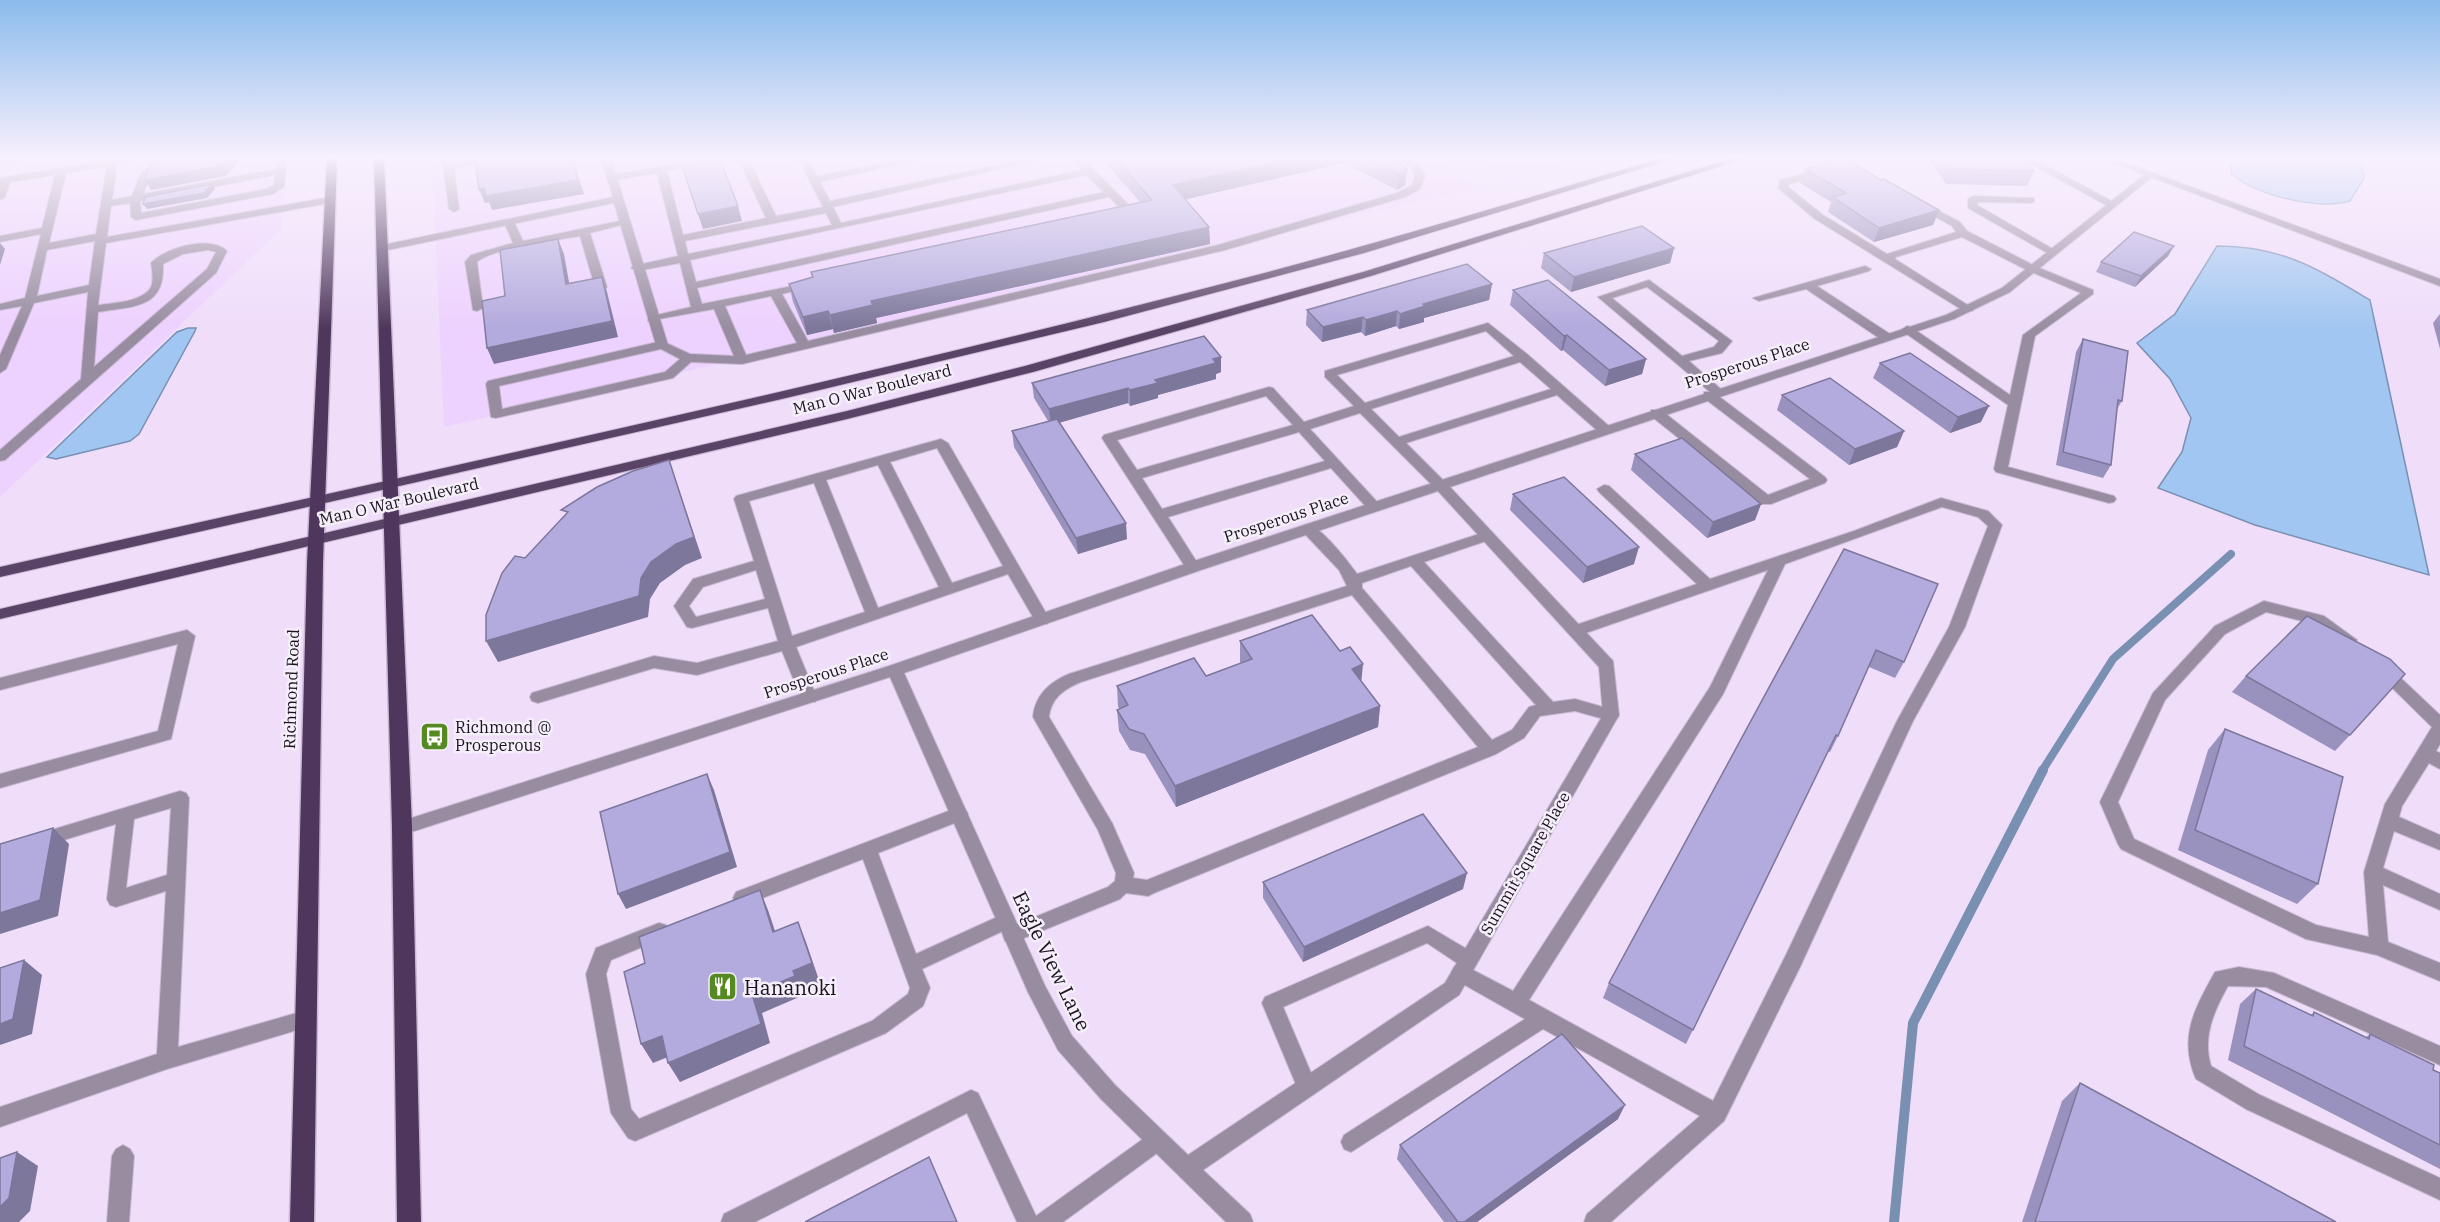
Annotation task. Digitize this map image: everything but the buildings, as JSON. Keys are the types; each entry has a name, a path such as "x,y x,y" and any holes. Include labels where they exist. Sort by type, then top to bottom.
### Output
{"highway":[{"name":"Richmond Road","path":"301,1219 317,498 329,215"},
{"path":"382,215 402,828 409,1222"}],"main road":[{"name":"Man O War Boulevard","path":"0,572 317,498 890,370 1252,280 1481,215"},
{"name":"Man O War Boulevard","path":"0,614 847,415 1029,369 1356,277 1557,215"}],"street":[{"path":"0,369 30,300 50,215"},
{"path":"87,380 94,287 104,215"},
{"path":"185,226 187,215"},
{"path":"43,248 246,215"},
{"path":"383,248 544,215"},
{"path":"622,215 652,319 662,345"},
{"path":"673,215 697,309"},
{"path":"770,215 772,220"},
{"path":"679,239 793,215"},
{"path":"832,215 838,227"},
{"path":"637,268 892,215"},
{"path":"691,286 1014,215"},
{"path":"1108,217 1117,215"},
{"path":"688,358 669,375 496,414 492,384 662,345 688,358 742,360 1221,248 1333,215"},
{"path":"1817,215 1968,309"},
{"path":"1940,215 1956,224 1963,233 2033,269 2088,292 2030,335 2001,469 2109,499"},
{"path":"1988,215 2053,252"},
{"name":"Prosperous Place","path":"402,828 895,670 1193,567 1968,309 2006,290 2098,215"},
{"path":"2259,215 2440,283"},
{"path":"509,222 519,245"},
{"path":"477,308 471,262 481,254 624,223"},
{"path":"0,239 46,230"},
{"path":"584,232 601,287"},
{"path":"1889,260 1892,255 1963,233"},
{"path":"0,458 212,271 222,251 211,247 172,254 157,263 157,285 154,291 135,301 92,310"},
{"path":"1760,298 1865,269"},
{"path":"652,319 821,281"},
{"path":"1656,413 1766,501 1820,480 1713,394 1680,360 1604,297 1649,284 1726,341 1718,350 1680,360"},
{"path":"1808,285 1886,337"},
{"path":"0,307 94,287"},
{"path":"775,292 804,345"},
{"path":"718,304 742,360"},
{"path":"1123,885 1148,888 1490,749 1518,734 1535,711 1575,705 1611,715 1607,665 1440,485 1329,374 1488,327 1605,430"},
{"path":"1907,330 2015,404"},
{"path":"1133,476 1302,427 1523,357"},
{"path":"1397,442 1559,390"},
{"path":"1193,567 1109,438 1269,392 1374,507"},
{"path":"809,698 787,644 741,499 941,443 1042,620"},
{"path":"882,459 948,590"},
{"path":"1159,515 1334,463"},
{"path":"818,477 874,615"},
{"path":"1604,489 1708,586"},
{"path":"1575,631 1779,562 1941,502 1983,514 1995,525 1957,627 1905,721 1793,961 1717,1114 1595,1222"},
{"path":"1308,529 1490,749"},
{"path":"911,965 1009,928 1114,893 1123,885 1125,873 1106,828 1041,717 1044,702 1063,682 1354,584 1414,560 1487,536"},
{"path":"1414,560 1549,708"},
{"path":"1516,1003 1717,690 1779,562"},
{"path":"761,564 698,583 681,606 692,623 773,602"},
{"path":"538,697 654,662 697,669 787,644 1012,568"},
{"path":"2379,947 2373,872 2394,804 2433,758 2440,727 2368,657 2319,620 2264,606 2220,630 2159,697 2109,802 2127,844 2313,933 2379,947 2440,972"},
{"path":"0,684 187,636 165,735 0,781"},
{"name":"Eagle View Lane","path":"895,670 1009,928 1065,1043 1108,1092 1242,1222"},
{"name":"Summit Square Place","path":"1186,1169 1452,989 1611,715"},
{"path":"23,845 180,798 167,1060"},
{"path":"126,814 116,899 176,880"},
{"path":"724,906 959,814"},
{"path":"2389,821 2440,843"},
{"path":"680,923 603,954 596,974 621,1113 635,1131 879,1027 916,1000 920,988 868,849"},
{"path":"2373,872 2440,902"},
{"path":"1307,1087 1272,1003 1428,934 1465,966 1516,1003 1717,1114"},
{"path":"2440,1056 2268,979 2240,976 2222,978 2205,1008 2196,1049 2203,1072 2253,1102 2440,1189"},
{"path":"1350,1142 1543,1018"},
{"path":"0,1117 167,1060 307,1019"},
{"path":"732,1222 971,1100 1028,1222"},
{"path":"1045,1222 1157,1141"},
{"path":"118,1222 123,1156"}],"shaded area":[{"path":"0,215 282,215 281,229 0,497"},
{"path":"435,215 1359,215 444,427"}],"water":[{"path":"2217,246 2261,250 2298,261 2370,300 2429,575 2255,525 2158,488 2182,452 2191,418 2170,379 2137,343 2175,314"},
{"path":"196,328 139,434 130,441 56,459 47,457 177,332"}],"waterway":[{"path":"2042,771 2113,659 2231,554"},
{"path":"1894,1222 1913,1023 2043,770"}],"place":[{"name":"Richmond @ Prosperous","path":"434,736"},
{"name":"Hananoki","path":"723,987"}]}
